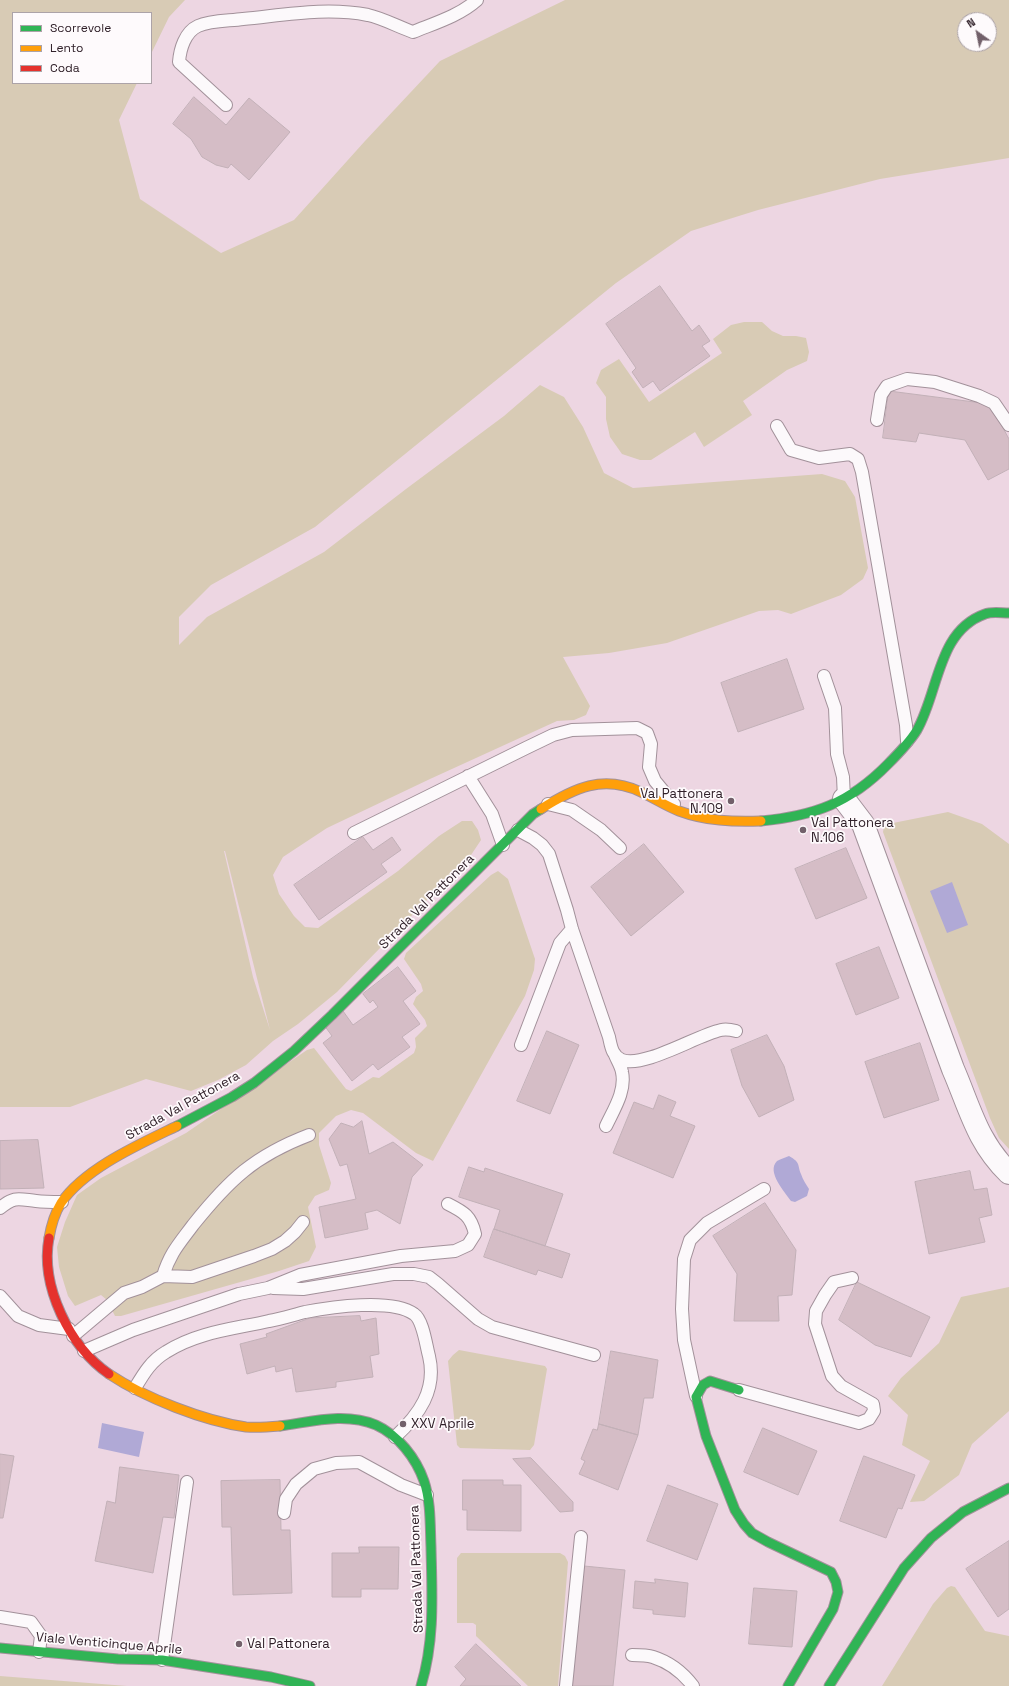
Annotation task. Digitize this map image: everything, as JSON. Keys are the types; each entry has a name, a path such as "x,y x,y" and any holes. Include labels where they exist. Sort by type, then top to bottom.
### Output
{"street":[{"name":"Strada Val Pattonera","path":"421,1686 426,1674 432,1635 430,1512 424,1482 412,1457 395,1437 372,1422 344,1418 294,1426 270,1428 246,1427 191,1412 135,1388 101,1368 84,1351 71,1332 50,1284 45,1258 51,1228 62,1202 84,1180 101,1167 143,1143 231,1098 264,1075 308,1039 533,814 564,794 604,783 627,786 679,811 719,821 772,821 813,812 844,800 874,777 908,742 917,730 927,710 941,664 954,637 967,623 985,614 1009,613"},
{"path":"844,800 863,824 953,1069 967,1100 974,1123 983,1142 998,1162 1009,1173"},
{"path":"739,1390 710,1381 704,1384 696,1397 706,1436 735,1510 752,1533 831,1572 836,1582 838,1592 834,1609 788,1686"},
{"path":"829,1686 904,1568 931,1538 963,1512 1009,1488"},
{"name":"Viale Venticinque Aprile","path":"0,1648 118,1659 162,1660 271,1676 310,1686"}],"lane":[{"path":"226,105 179,62 181,47 192,31 198,26 214,22 304,12 341,12 369,15 413,32 449,18 469,7 477,0"},
{"path":"877,420 881,396 887,386 907,379 935,382 979,396 994,403 1009,425"},
{"path":"777,426 791,450 819,458 850,454 858,459 865,488 908,742"},
{"path":"824,676 835,708 837,754 843,776 844,800"},
{"path":"354,833 553,735 572,730 637,728 647,733 651,744 649,767 655,781 679,811"},
{"path":"468,776 492,814 502,845"},
{"path":"548,804 572,810 601,830 620,848"},
{"path":"518,830 542,845 548,854 612,1049 622,1070 623,1081 620,1097 606,1126"},
{"path":"521,1045 560,943 572,929"},
{"path":"615,1055 622,1060 646,1058 722,1030 736,1031"},
{"path":"163,1276 170,1255 216,1197 232,1181 259,1158 309,1135"},
{"path":"696,1397 684,1340 682,1309 684,1259 690,1240 707,1223 764,1189"},
{"path":"0,1208 7,1202 19,1198 35,1201 62,1202"},
{"path":"84,1351 133,1330 239,1294 268,1288 300,1275 401,1256 455,1251 468,1245 475,1234 472,1223 464,1211 448,1204"},
{"path":"0,1296 18,1316 39,1325 71,1332 124,1293 142,1287 163,1276 192,1276 272,1249 285,1241 303,1222"},
{"path":"268,1288 303,1289 393,1274 414,1274 429,1277 478,1319 492,1328 594,1355"},
{"path":"739,1390 859,1423 869,1419 874,1411 873,1404 840,1386 832,1376 815,1324 816,1311 834,1282 852,1278"},
{"path":"135,1388 153,1361 179,1346 213,1332 271,1321 306,1312 376,1304 398,1308 407,1310 416,1315 421,1324 431,1366 429,1386 422,1407 410,1423 395,1437"},
{"path":"284,1513 286,1499 296,1484 314,1469 336,1463 359,1462 401,1485 427,1495"},
{"path":"162,1660 188,1482"},
{"path":"566,1686 581,1537"},
{"path":"0,1617 24,1619 31,1622 40,1636 39,1652"},
{"path":"632,1655 653,1657 672,1666 683,1674 693,1686"}],"shaded area":[{"path":"0,0 185,0 169,17 152,52 152,12 12,12 12,84 137,84 119,120 140,199 221,253 294,220 440,61 565,0 1009,0 1009,158 880,179 758,210 691,231 616,283 315,527 211,585 179,617 179,645 207,617 324,552 504,416 540,385 564,397 583,427 604,473 633,488 822,474 845,481 855,497 868,568 863,579 841,595 791,614 778,610 759,611 667,643 609,653 563,657 590,706 586,715 574,720 557,721 430,779 327,828 283,857 273,875 279,894 294,916 305,927 318,928 398,871 439,836 462,821 472,821 478,830 481,840 471,855 337,992 298,1024 273,1041 246,1065 218,1080 191,1091 146,1079 70,1107 0,1107","holes":["224,851 225,851 270,1030 253,977"]},
{"path":"744,322 762,322 772,331 783,336 806,338 809,352 807,361 787,370 743,401 752,415 704,447 695,432 651,460 640,460 622,454 610,437 606,419 606,397 596,383 601,370 619,359 649,402 722,353 713,339 731,325"},
{"path":"948,812 982,824 1009,844 1009,1149 999,1138 990,1118 883,832 884,827 888,824"},
{"path":"498,871 508,879 535,959 534,970 525,996 433,1161 416,1153 363,1113 351,1110 336,1116 319,1133 319,1145 331,1183 329,1190 315,1196 308,1207 316,1247 309,1261 121,1316 115,1316 107,1300 101,1295 75,1306 68,1296 59,1267 57,1247 65,1222 77,1195 101,1178 186,1133 307,1050 314,1048 346,1089 351,1091 373,1077 379,1078 414,1053 416,1047 415,1038 427,1026 425,1020 413,1004 416,997 423,991 421,984 404,959 406,953 491,875"},
{"path":"952,882 968,925 947,933 930,891"},
{"path":"789,1156 797,1162 809,1189 807,1196 795,1202 791,1201 781,1187 774,1171 774,1166 777,1161"},
{"path":"1009,1287 1009,1411 972,1444 959,1475 924,1501 910,1502 930,1461 902,1445 908,1415 888,1396 901,1378 939,1343 961,1297"},
{"path":"459,1350 545,1366 547,1369 534,1445 530,1450 460,1448 457,1445 448,1361"},
{"path":"102,1423 144,1432 139,1457 98,1448"},
{"path":"461,1553 560,1553 565,1556 568,1562 558,1686 528,1686 476,1636 476,1625 473,1623 457,1623 457,1558"},
{"path":"951,1586 955,1587 985,1631 1009,1636 1009,1686 882,1686 933,1604 947,1588"},
{"path":"0,1676 127,1686 0,1686"}],"building":[{"path":"194,97 226,125 249,98 290,132 249,180 231,164 228,168 216,165 202,157 191,139 173,124"},
{"path":"660,286 692,331 699,325 710,341 702,346 710,356 660,391 653,381 643,388 632,372 636,368 606,324"},
{"path":"889,391 990,404 1009,439 1009,469 988,480 965,440 919,433 916,442 883,438"},
{"path":"787,659 804,709 738,732 721,683"},
{"path":"363,837 373,850 392,837 401,850 381,864 387,872 319,920 294,885"},
{"path":"644,844 684,892 631,936 591,887"},
{"path":"846,848 867,898 816,919 795,869"},
{"path":"879,947 899,998 856,1015 836,964"},
{"path":"398,967 416,991 403,1001 420,1024 402,1037 410,1047 378,1070 373,1064 352,1081 323,1043 332,1036 324,1025 343,1011 353,1025 378,1007 373,1000 370,1003 363,994"},
{"path":"547,1031 579,1045 550,1114 517,1101"},
{"path":"767,1035 784,1066 794,1100 759,1117 742,1086 731,1050"},
{"path":"920,1043 939,1100 884,1118 865,1062"},
{"path":"659,1095 676,1102 670,1116 695,1126 673,1178 613,1153 634,1102 653,1109"},
{"path":"362,1121 369,1154 393,1142 423,1165 412,1177 400,1224 377,1210 365,1213 368,1229 325,1238 319,1207 356,1199 347,1164 340,1166 329,1139 341,1123 353,1127"},
{"path":"38,1140 44,1188 0,1189 0,1141"},
{"path":"469,1167 484,1172 485,1168 563,1194 545,1246 494,1229 500,1210 459,1197"},
{"path":"970,1171 974,1190 987,1188 992,1215 979,1218 985,1242 929,1254 915,1182"},
{"path":"765,1203 796,1250 792,1295 778,1296 779,1321 734,1321 737,1274 713,1236"},
{"path":"494,1229 570,1254 562,1278 538,1270 536,1275 484,1257"},
{"path":"857,1282 930,1317 911,1357 875,1345 839,1320"},
{"path":"360,1316 361,1321 376,1318 379,1354 370,1356 373,1377 336,1382 336,1387 296,1392 292,1368 276,1372 275,1366 247,1374 240,1344 267,1337 266,1334 310,1318"},
{"path":"611,1351 658,1360 653,1398 644,1398 638,1435 599,1424"},
{"path":"599,1424 638,1435 618,1490 579,1474 585,1461 581,1459 593,1429 597,1430"},
{"path":"763,1428 817,1451 798,1495 744,1472"},
{"path":"0,1454 14,1456 3,1518 0,1518"},
{"path":"864,1456 915,1475 902,1509 898,1508 886,1538 840,1521"},
{"path":"531,1458 573,1502 573,1511 560,1512 513,1459"},
{"path":"120,1467 179,1475 174,1518 163,1517 153,1573 95,1561 107,1501 115,1503"},
{"path":"280,1480 281,1530 290,1530 292,1593 233,1595 231,1527 222,1527 221,1481"},
{"path":"463,1480 503,1480 503,1485 521,1485 521,1531 467,1530 467,1510 463,1510"},
{"path":"668,1485 718,1504 697,1560 647,1541"},
{"path":"1009,1541 1009,1609 998,1617 966,1569"},
{"path":"359,1547 399,1547 398,1589 361,1589 361,1597 332,1597 332,1553 359,1553"},
{"path":"584,1566 625,1570 613,1686 572,1686"},
{"path":"655,1579 688,1583 685,1617 653,1614 653,1610 633,1608 635,1581 655,1583"},
{"path":"754,1588 797,1591 792,1647 749,1644"},
{"path":"476,1644 521,1686 460,1686 466,1679 455,1667"}],"traffic: fast":[{"path":"761,821 780,819 814,811 845,798 860,789 888,764 917,730 924,715 941,664 948,648 957,634 969,622 985,614 994,612 1009,613"},
{"path":"177,1126 232,1097 254,1083 294,1051 533,814 541,809"},
{"path":"739,1390 710,1381 703,1385 696,1397 706,1436 735,1510 752,1533 831,1572 836,1582 838,1592 833,1609 788,1686"},
{"path":"280,1426 328,1419 352,1419 364,1421 384,1429 399,1441 421,1472 429,1505 432,1582 431,1634 429,1651 421,1686"},
{"path":"829,1686 904,1568 931,1538 963,1512 1009,1488"},
{"path":"0,1648 118,1659 162,1660 271,1677 310,1686"}],"traffic: slow":[{"path":"541,809 577,790 601,784 614,784 641,792 674,809 699,817 730,821 761,821"},
{"path":"49,1238 57,1211 71,1190 98,1168 114,1158 177,1126"},
{"path":"109,1374 157,1400 212,1420 246,1427 280,1426"}],"traffic: jam":[{"path":"49,1238 47,1257 49,1276 61,1314 82,1348 109,1374"}],"place":[{"name":"Val Pattonera N.109","path":"731,801"},
{"name":"Val Pattonera N.106","path":"803,830"},
{"name":"XXV Aprile","path":"403,1424"},
{"name":"Val Pattonera","path":"239,1644"}]}
